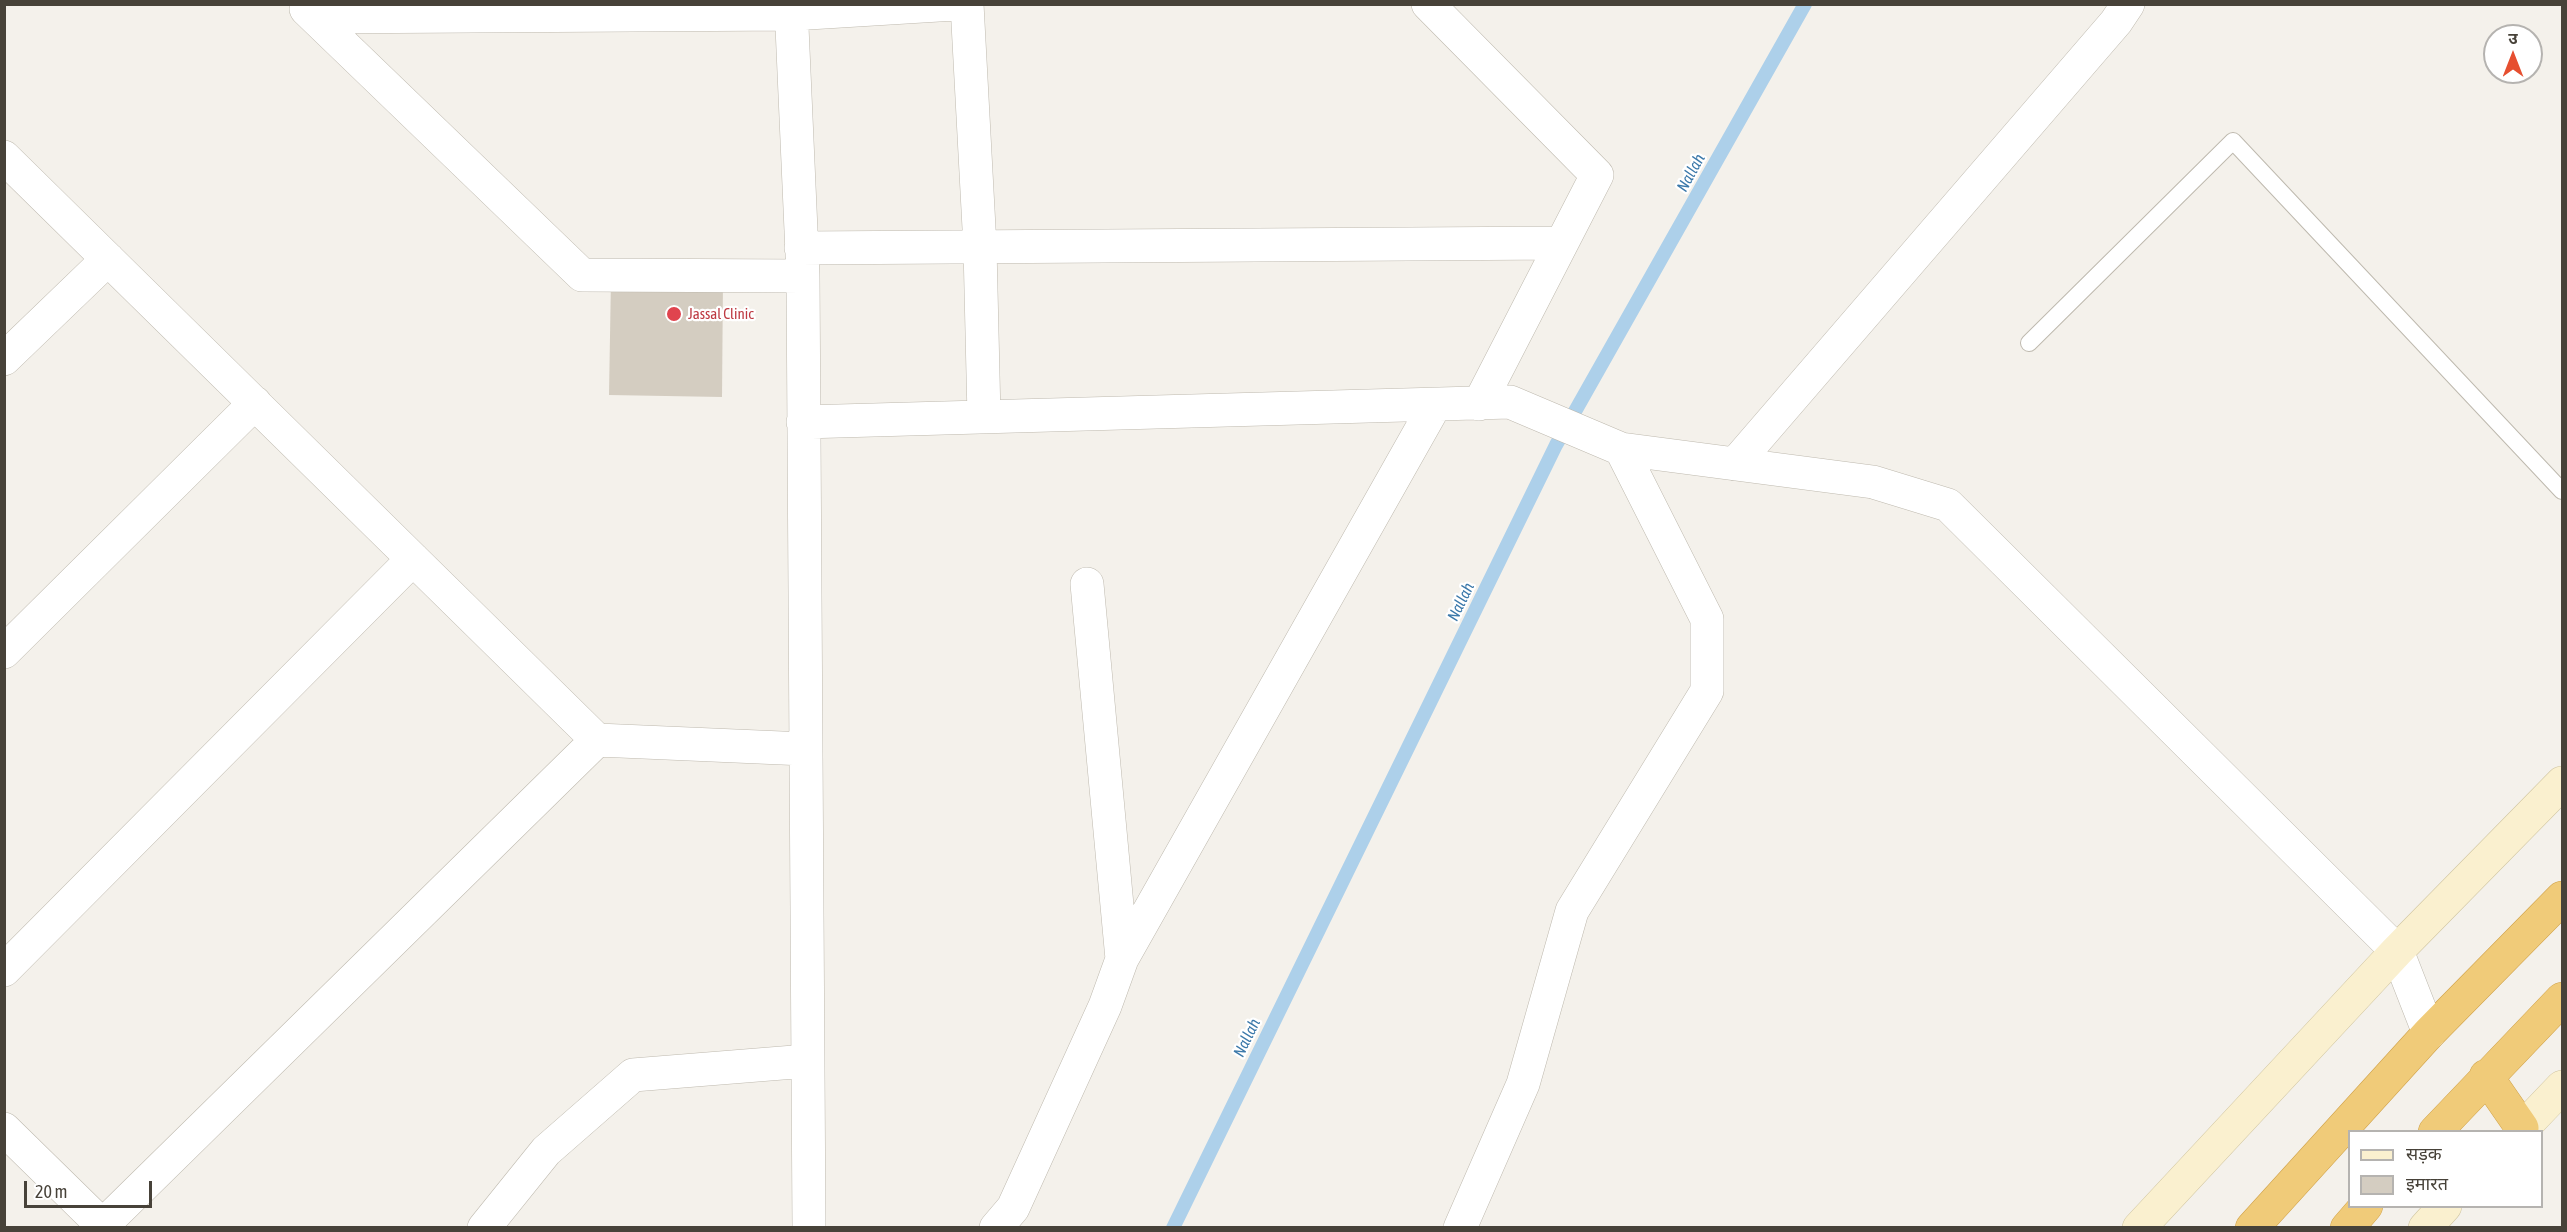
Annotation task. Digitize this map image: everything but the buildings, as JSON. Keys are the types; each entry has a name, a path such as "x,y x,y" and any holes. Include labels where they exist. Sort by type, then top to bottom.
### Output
{"highway":[{"path":"2252,1227 2429,1033 2562,898"},
{"path":"2436,1130 2562,999"},
{"path":"2486,1076 2520,1130"},
{"path":"2347,1227 2364,1208"}],"street":[{"path":"308,11 791,9 955,4"},
{"path":"968,4 980,247 984,417"},
{"path":"1428,4 1597,175 1479,404"},
{"path":"1735,464 2108,31 2128,4"},
{"path":"791,9 802,262 809,1227"},
{"path":"308,11 582,275 802,262 980,247 1561,243"},
{"path":"4,157 597,740 805,749"},
{"path":"4,359 108,259"},
{"path":"803,422 1510,402 1621,449 1873,482 1948,505 2397,951 2429,1033"},
{"path":"4,651 255,403"},
{"path":"996,1227 1013,1208 1105,1006 1122,959 1435,405"},
{"path":"1460,1227 1523,1084 1572,911 1707,691 1707,619 1621,449"},
{"path":"4,970 413,559"},
{"path":"1087,584 1122,959"},
{"path":"4,1129 101,1226 597,740"},
{"path":"2139,1227 2397,951 2562,783"},
{"path":"484,1227 546,1151 633,1075 807,1061"},
{"path":"2520,1130 2562,1087"},
{"path":"2520,1130 2562,1107"},
{"path":"2425,1227 2443,1208"}],"lane":[{"path":"2029,343 2233,141 2562,491"}],"waterway":[{"name":"Nallah","path":"1173,1228 1556,445 1805,4"}],"place":[{"name":"Jassal Clinic","path":"674,314"}]}
